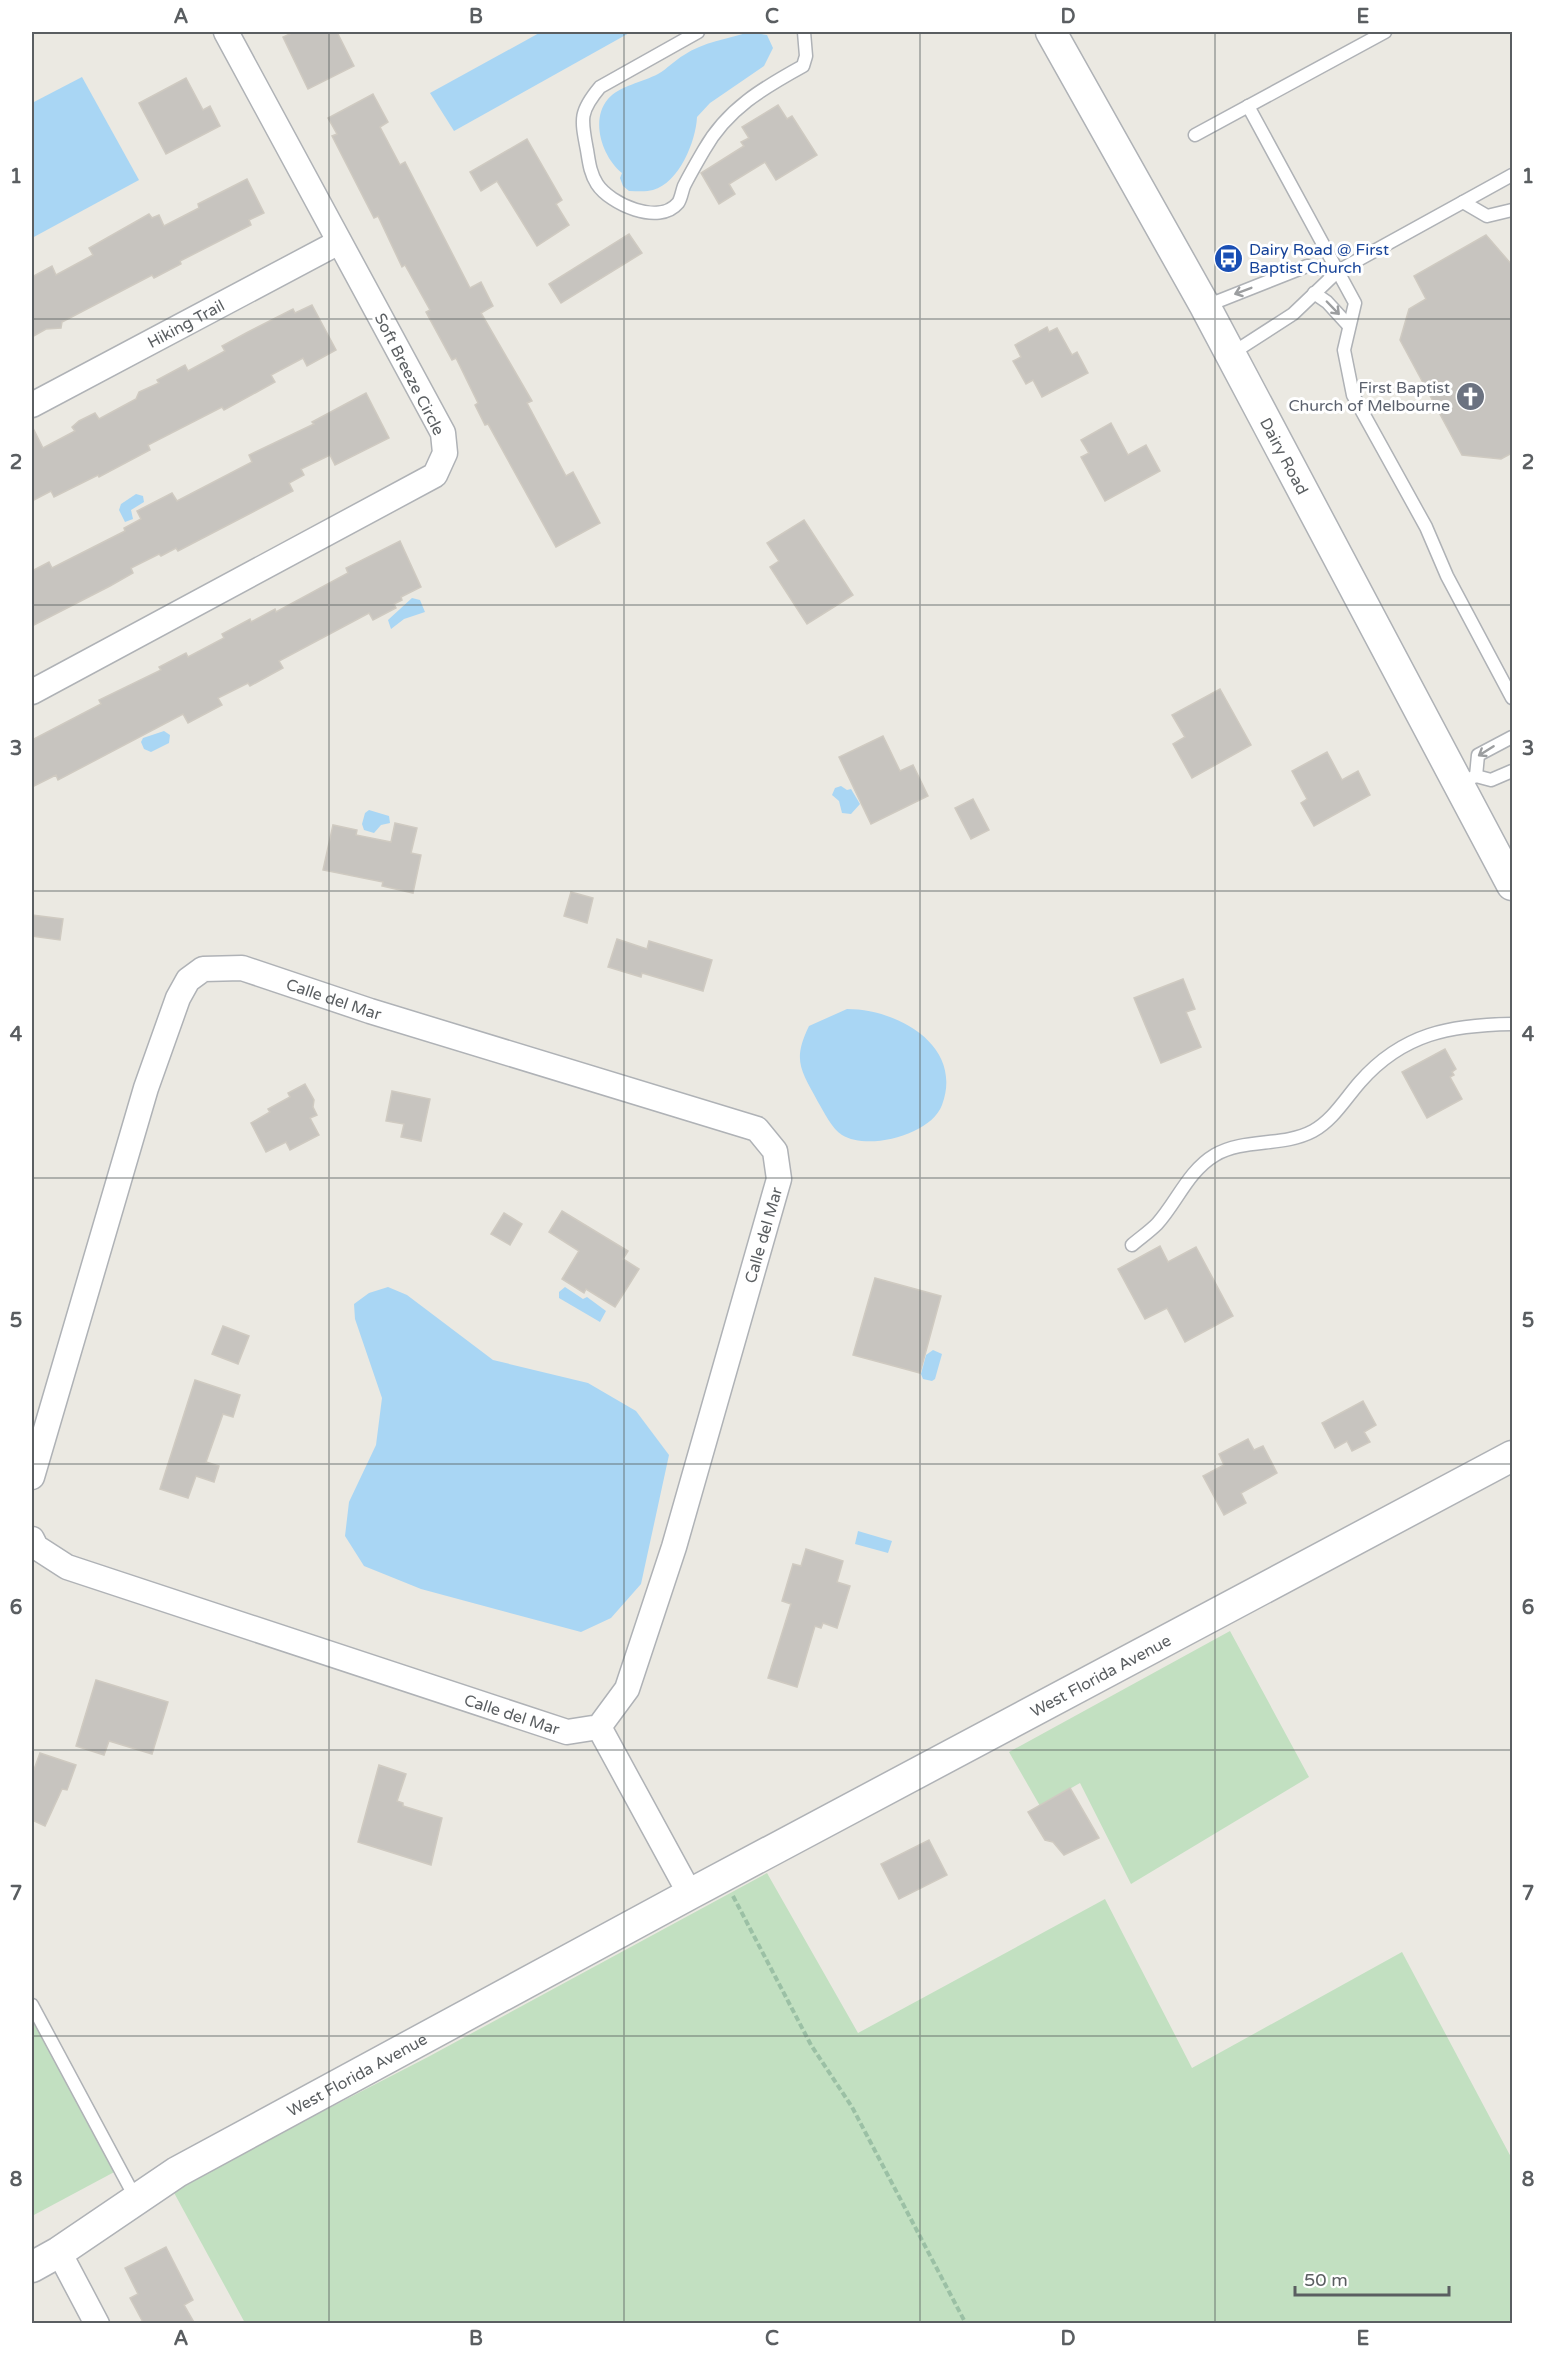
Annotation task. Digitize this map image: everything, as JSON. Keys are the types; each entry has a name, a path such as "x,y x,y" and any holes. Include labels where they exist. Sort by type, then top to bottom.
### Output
{"street":[{"name":"Soft Breeze Circle","path":"32,692 435,475 445,453 443,433 226,32"},
{"name":"Dairy Road","path":"1051,32 1467,779 1512,885"},
{"name":"Hiking Trail","path":"32,405 339,242"},
{"name":"Calle del Mar","path":"32,1477 146,1088 178,998 188,980 203,969 242,968 370,1011 757,1129 775,1151 779,1179 674,1547 627,1689 599,1727 567,1732 67,1567 36,1546 32,1539"},
{"name":"West Florida Avenue","path":"32,2267 59,2252 177,2172 690,1894 1512,1456"},
{"path":"599,1727 690,1894"},
{"path":"59,2252 97,2324"}],"lane":[{"path":"698,32 600,87 590,99 581,119 590,171 598,186 617,202 633,210 666,212 678,203 685,185 715,130 744,101 803,66 806,56 804,32"},
{"path":"1195,135 1385,32"},
{"path":"1248,106 1355,303 1344,350 1353,395 1426,527 1447,576 1512,698"},
{"path":"1231,354 1293,314 1338,271 1512,175"},
{"path":"1463,202 1487,216 1512,210"},
{"path":"1205,306 1307,266 1338,271"},
{"path":"1314,293 1327,302 1349,326"},
{"path":"1512,737 1478,755 1467,779 1491,780 1512,771"},
{"path":"1132,1245 1157,1224 1191,1175 1214,1155 1230,1148 1275,1143 1312,1131 1334,1114 1361,1081 1389,1053 1427,1034 1468,1025 1512,1024"},
{"path":"32,2005 136,2200"}],"path":[{"path":"723,1877 811,2045 852,2107 966,2324"}],"green space":[{"path":"1230,1631 1309,1777 1131,1884 1080,1783 1040,1806 1009,1752"},
{"path":"767,1873 858,2033 1105,1899 1192,2068 1402,1952 1512,2159 1512,2323 245,2323 172,2189 428,2057"},
{"path":"32,2009 118,2170 32,2216"}],"water":[{"path":"541,32 631,32 454,131 430,93"},
{"path":"749,32 767,35 773,48 764,66 710,103 697,117 689,149 671,179 653,190 629,191 623,186 620,178 622,173 609,158 601,138 600,117 608,99 625,87 658,74 691,51"},
{"path":"82,77 139,180 32,238 32,103"},
{"path":"136,494 143,496 144,502 131,510 133,519 125,522 119,510 121,504"},
{"path":"412,598 420,600 425,612 404,619 391,629 388,620"},
{"path":"164,731 170,735 169,743 151,752 144,749 141,742 143,738"},
{"path":"841,786 847,790 851,789 860,804 851,814 842,813 839,801 832,795 835,788"},
{"path":"369,810 389,816 390,823 381,825 374,833 364,830 362,824 365,813"},
{"path":"847,1009 867,1011 905,1024 922,1035 935,1049 944,1065 946,1084 942,1105 936,1116 925,1125 898,1137 867,1141 853,1140 842,1135 828,1120 803,1073 801,1048 809,1026"},
{"path":"388,1287 407,1295 493,1360 588,1383 636,1411 669,1455 641,1584 611,1618 581,1632 421,1589 364,1566 345,1536 349,1502 376,1445 382,1398 355,1319 354,1304 369,1293"},
{"path":"565,1287 583,1299 587,1297 606,1311 600,1322 559,1298 559,1292"},
{"path":"933,1350 942,1354 935,1379 932,1381 923,1379 921,1374 926,1355"},
{"path":"858,1531 892,1541 888,1553 855,1544"}],"building":[{"path":"294,32 337,32 354,66 308,89 283,37"},
{"path":"186,78 203,110 210,106 220,126 166,154 139,103"},
{"path":"373,94 388,122 380,127 400,165 405,162 470,288 481,282 493,306 481,313 532,401 527,403 566,476 573,472 600,523 556,547 488,424 485,425 475,405 478,403 456,358 452,360 426,312 430,310 405,265 402,267 378,216 374,218 332,136 337,134 328,118"},
{"path":"778,105 787,119 792,116 817,155 776,180 765,162 729,184 735,194 719,204 701,173 744,146 741,142 749,138 742,127"},
{"path":"527,139 562,200 556,204 569,225 537,246 497,181 481,191 470,172"},
{"path":"247,179 264,213 249,220 251,225 180,261 181,264 154,278 152,275 62,322 61,328 46,329 32,337 32,277 52,266 56,275 93,255 89,248 149,214 152,218 159,215 164,226 199,208 198,204"},
{"path":"629,234 642,253 561,303 549,284"},
{"name":"First Baptist Church of Melbourne","path":"1486,235 1512,265 1512,453 1501,459 1462,455 1400,340 1409,309 1426,299 1414,276"},
{"path":"312,305 336,350 307,366 303,358 271,375 275,382 224,410 222,407 148,445 150,450 99,477 98,475 54,497 51,491 32,501 32,426 43,448 75,431 72,427 79,421 95,413 99,419 136,399 139,392 159,383 157,380 185,365 188,371 225,351 222,346 248,332 293,309 295,313"},
{"path":"1047,327 1049,332 1057,328 1072,355 1077,352 1088,373 1042,397 1033,380 1026,384 1013,361 1021,357 1015,345"},
{"path":"366,393 389,438 335,465 330,455 301,469 304,475 289,483 293,491 178,551 176,548 161,556 159,554 131,568 133,573 32,626 32,571 49,562 52,568 125,531 124,528 141,519 137,511 172,493 177,501 252,462 249,455 314,424 312,422"},
{"path":"1111,423 1128,455 1146,445 1160,471 1105,501 1081,457 1089,453 1081,440"},
{"path":"804,520 853,595 807,624 770,567 779,561 767,543"},
{"path":"400,541 421,587 401,597 402,600 394,604 396,608 373,620 369,613 279,661 283,668 250,686 248,683 218,698 222,705 188,723 183,714 58,780 56,775 32,787 32,740 101,704 99,700 161,670 159,667 186,653 188,657 224,638 222,634 250,619 251,622 275,609 276,612 348,573 346,568"},
{"path":"1220,689 1251,745 1192,778 1173,744 1185,737 1172,715"},
{"path":"883,736 900,771 913,765 928,796 871,824 839,757"},
{"path":"1327,752 1342,780 1358,771 1370,795 1314,826 1301,803 1307,799 1292,771"},
{"path":"973,799 989,830 971,839 955,808"},
{"path":"395,823 417,828 411,853 421,855 413,893 382,886 383,882 323,870 333,825 357,830 356,835 391,842"},
{"path":"571,892 593,898 587,923 564,916"},
{"path":"32,915 63,919 60,940 32,936"},
{"path":"617,939 647,949 649,941 712,960 703,991 642,973 641,977 608,967"},
{"path":"1183,979 1195,1009 1186,1012 1201,1047 1161,1063 1134,998"},
{"path":"1445,1049 1456,1069 1452,1072 1454,1075 1450,1077 1462,1099 1427,1118 1402,1072"},
{"path":"305,1084 314,1100 313,1107 317,1115 310,1118 319,1135 290,1150 286,1142 266,1152 251,1123 270,1112 268,1109 290,1097 288,1093"},
{"path":"392,1091 430,1099 421,1141 401,1137 404,1124 386,1121"},
{"path":"562,1211 628,1251 623,1259 639,1269 615,1307 586,1289 584,1293 562,1279 579,1251 549,1232"},
{"path":"504,1213 522,1224 510,1245 491,1234"},
{"path":"1160,1246 1168,1262 1196,1247 1233,1316 1185,1342 1167,1308 1145,1319 1118,1269"},
{"path":"875,1278 941,1296 920,1373 853,1355"},
{"path":"223,1326 249,1336 238,1364 212,1354"},
{"path":"195,1380 240,1395 233,1417 223,1414 206,1462 219,1466 214,1482 196,1476 188,1498 160,1489"},
{"path":"1363,1401 1376,1425 1364,1432 1370,1442 1352,1451 1347,1441 1335,1448 1322,1423"},
{"path":"1248,1439 1254,1450 1263,1446 1277,1473 1241,1493 1246,1503 1224,1515 1203,1476 1224,1465 1219,1454"},
{"path":"806,1549 843,1561 837,1582 850,1586 837,1628 823,1623 821,1628 815,1626 797,1687 768,1678 791,1604 782,1601 793,1564 801,1566"},
{"path":"96,1680 168,1702 152,1754 109,1741 104,1755 76,1746"},
{"path":"40,1753 76,1765 67,1790 62,1789 45,1826 32,1820 32,1775"},
{"path":"379,1765 406,1774 397,1801 403,1803 403,1806 442,1818 431,1865 358,1842"},
{"path":"1070,1788 1099,1838 1064,1855 1053,1842 1045,1840 1028,1812"},
{"path":"929,1840 947,1875 899,1899 881,1864"},
{"path":"166,2247 193,2300 184,2305 195,2324 144,2324 130,2298 138,2294 125,2268"}],"place":[{"name":"Dairy Road @ First Baptist Church","path":"1228,258"},
{"name":"First Baptist Church of Melbourne","path":"1471,396"}]}
